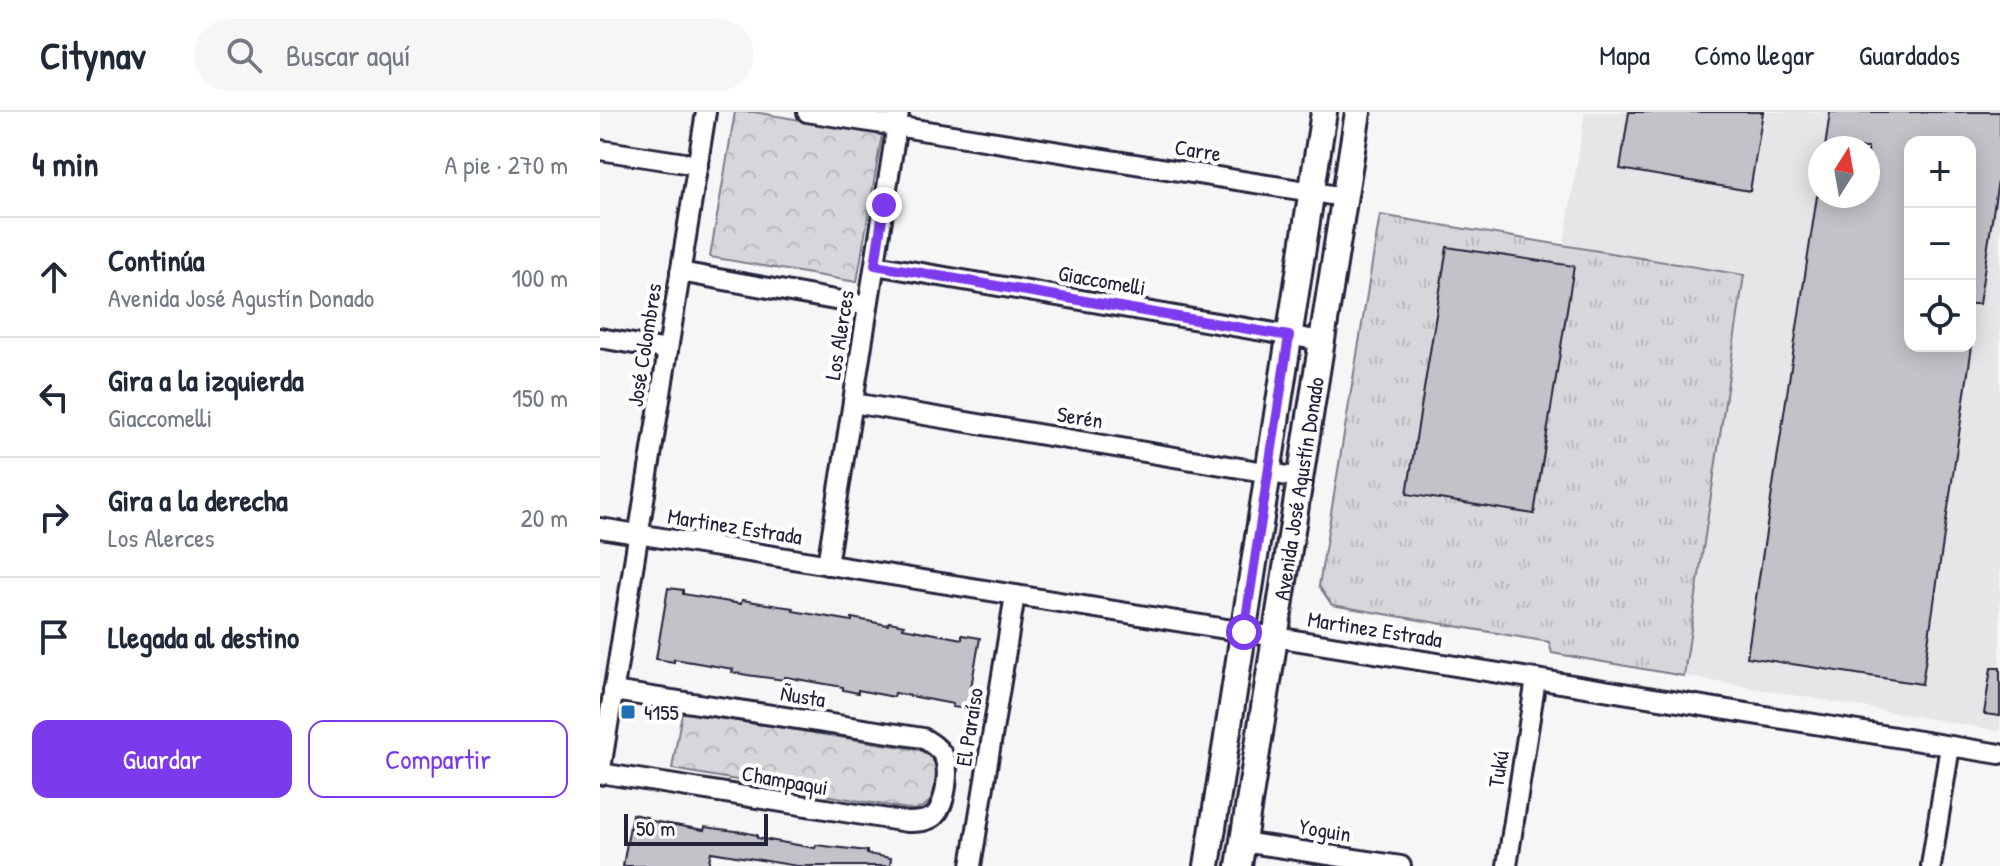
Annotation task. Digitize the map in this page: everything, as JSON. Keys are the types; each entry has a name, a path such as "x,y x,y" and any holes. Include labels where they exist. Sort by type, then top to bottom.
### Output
{"street":[{"name":"José Colombres","path":"600,774 706,112"},
{"name":"Carre","path":"807,112 898,119 1344,197"},
{"name":"Avenida José Agustín Donado","path":"1207,866 1324,112"},
{"name":"Avenida José Agustín Donado","path":"1239,866 1358,112"},
{"name":"Los Alerces","path":"827,565 898,119"},
{"path":"600,150 698,165"},
{"name":"Giaccomelli","path":"875,265 1322,341"},
{"path":"680,272 868,306"},
{"path":"600,338 668,350"},
{"name":"Serén","path":"853,403 1300,478"},
{"name":"Martinez Estrada","path":"600,528 2000,754"},
{"name":"El Paraíso","path":"971,866 1015,595"},
{"name":"Tukú","path":"1507,866 1536,679"},
{"name":"Ñusta","path":"613,691 923,738 943,755 947,767 944,790"},
{"path":"1931,866 1950,746"},
{"name":"Champaqui","path":"600,774 907,822 924,821 935,815 941,808 944,790"},
{"name":"Yoguin","path":"1243,842 1401,866"}],"shaded area":[{"path":"1585,112 2000,112 2000,731 1684,676 1744,275 1564,245"}],"green space":[{"path":"735,112 754,112 882,134 857,282 710,257"},
{"path":"1380,215 1744,275 1684,676 1552,653 1549,642 1332,605 1319,586"},
{"path":"682,712 920,750 931,757 937,767 933,798 925,806 914,810 672,769"}],"building":[{"path":"1629,112 1763,112 1750,191 1620,169"},
{"path":"1830,112 2000,112 2000,168 1979,304 1976,304 1976,136 1904,136 1904,352 1971,352 1922,684 1747,657 1815,208 1880,208 1880,136 1827,136"},
{"path":"1447,247 1574,266 1534,514 1407,494"},
{"path":"668,588 683,590 683,594 741,604 742,600 852,621 852,618 888,625 889,622 904,625 903,628 962,639 962,635 980,638 967,709 895,693 894,697 858,690 858,693 843,690 843,687 785,677 784,680 747,675 732,672 733,669 656,659"},
{"path":"1991,668 2000,668 2000,716 1984,714"},
{"path":"632,814 647,817 646,820 704,830 705,827 743,832 757,835 757,838 815,848 816,845 867,851 867,854 891,858 890,866 797,866 711,852 708,866 623,866"}],"place":[{"name":"4155","path":"628,712"}],"route":[{"path":"884,205 875,265 1289,336 1244,632"}]}
